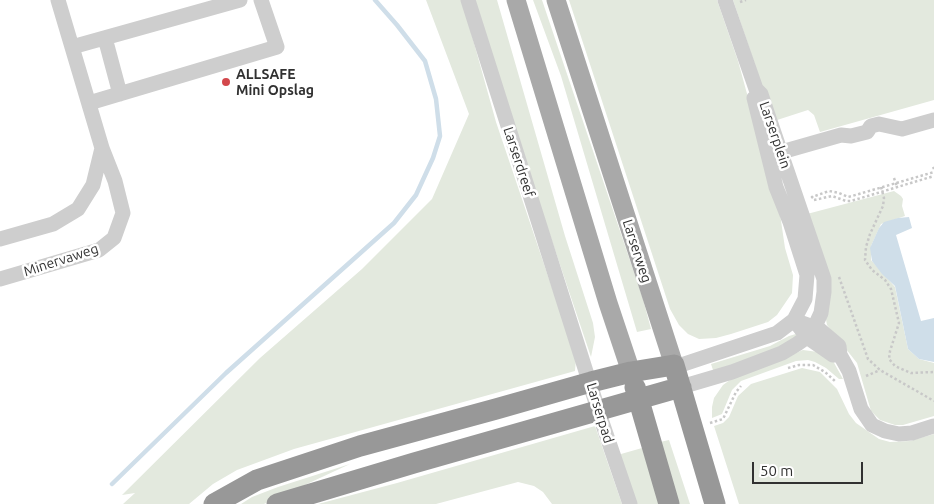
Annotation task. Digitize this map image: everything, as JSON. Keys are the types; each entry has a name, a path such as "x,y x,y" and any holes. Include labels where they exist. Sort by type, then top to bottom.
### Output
{"highway":[{"name":"Larserplein","path":"214,504 257,480 360,446 591,382 631,372 674,365"},
{"name":"Larserweg","path":"674,365 715,504"},
{"path":"631,372 669,504"},
{"path":"277,504 387,470 681,387"}],"main road":[{"path":"516,0 608,303 631,372"},
{"name":"Larserweg","path":"556,0 674,365"}],"street":[{"name":"Minervaweg","path":"0,279 99,250 114,238 123,213 115,181 102,148 58,0"},
{"path":"72,47 240,0"},
{"path":"89,103 277,47 261,0"},
{"name":"Larserdreef","path":"468,0 571,322"},
{"name":"Larserplein","path":"674,365 684,364 777,333 794,320 805,299 807,275 790,222 776,187 774,154 761,94 756,90 725,0"},
{"path":"105,38 120,94"},
{"path":"774,154 841,135 851,136 867,132 871,126 878,124 902,128 934,120"},
{"name":"Minervaweg","path":"0,239 53,224 78,209 93,185 102,148"},
{"name":"Larserplein","path":"774,154 824,279 822,308 811,332"},
{"path":"794,320 811,332 833,355 840,355 849,371 856,398 868,421 891,434 904,434 934,426"},
{"name":"Larserpad","path":"571,322 630,504"},
{"path":"681,387 764,361 782,353 811,332"}],"path":[{"path":"934,169 850,196 832,191 812,196 814,200 832,196 848,201 934,176"},
{"path":"894,178 897,187"},
{"path":"881,187 884,198 883,209 868,240 865,260 872,270 885,280 891,289 899,323 889,359 895,366 911,373 934,372"},
{"path":"838,272 868,359 880,370 934,401"},
{"path":"786,368 799,365 813,365 825,372 856,398"},
{"path":"859,378 880,370"}],"shaded area":[{"path":"426,0 462,0 496,122 576,359 575,371 294,449 237,470 213,484 189,504 123,504 135,493 122,495 260,358 362,269 432,199 469,114"},
{"path":"475,0 497,0 565,236 593,323 595,337 591,357 504,98"},
{"path":"533,0 542,0 643,299 651,329 637,332 561,76"},
{"path":"569,0 717,0 738,61 780,214 785,248 793,275 792,293 777,315 768,322 716,338 699,339 688,334 679,325 670,309"},
{"path":"733,0 934,0 934,100 820,132 814,115 808,110 774,121"},
{"path":"894,191 903,199 902,206 905,216 881,224 871,246 871,260 895,287 908,349 919,359 934,363 934,416 903,425 895,425 880,420 871,411 857,363 827,325 807,214"},
{"path":"909,217 912,228 896,235 921,321 934,318 934,362 919,359 908,349 895,286 872,261 870,248 879,228 884,222"},
{"path":"799,333 795,342 714,373 711,364 770,346"},
{"path":"803,350 818,352 833,361 843,379 839,379 815,362 808,360 796,361 741,381 732,390 722,414 712,418 714,398 723,385 730,380"},
{"path":"802,368 820,372 837,389 849,414 856,423 879,439 890,442 910,441 934,434 934,504 739,504 714,426 723,423 729,417 738,396 751,384"},
{"path":"595,426 622,504 552,504 543,492 534,486 518,482 436,504 318,504 397,483"},
{"path":"669,440 690,504 678,504 660,442"},
{"path":"642,448 661,504 637,504 620,456 621,454"},
{"path":"350,464 264,504 241,504 252,497 278,487"}],"waterway":[{"path":"112,484 226,373 394,223 416,195 433,158 440,136 436,99 425,61 375,0"}],"place":[{"name":"ALLSAFE Mini Opslag","path":"226,82"}]}
